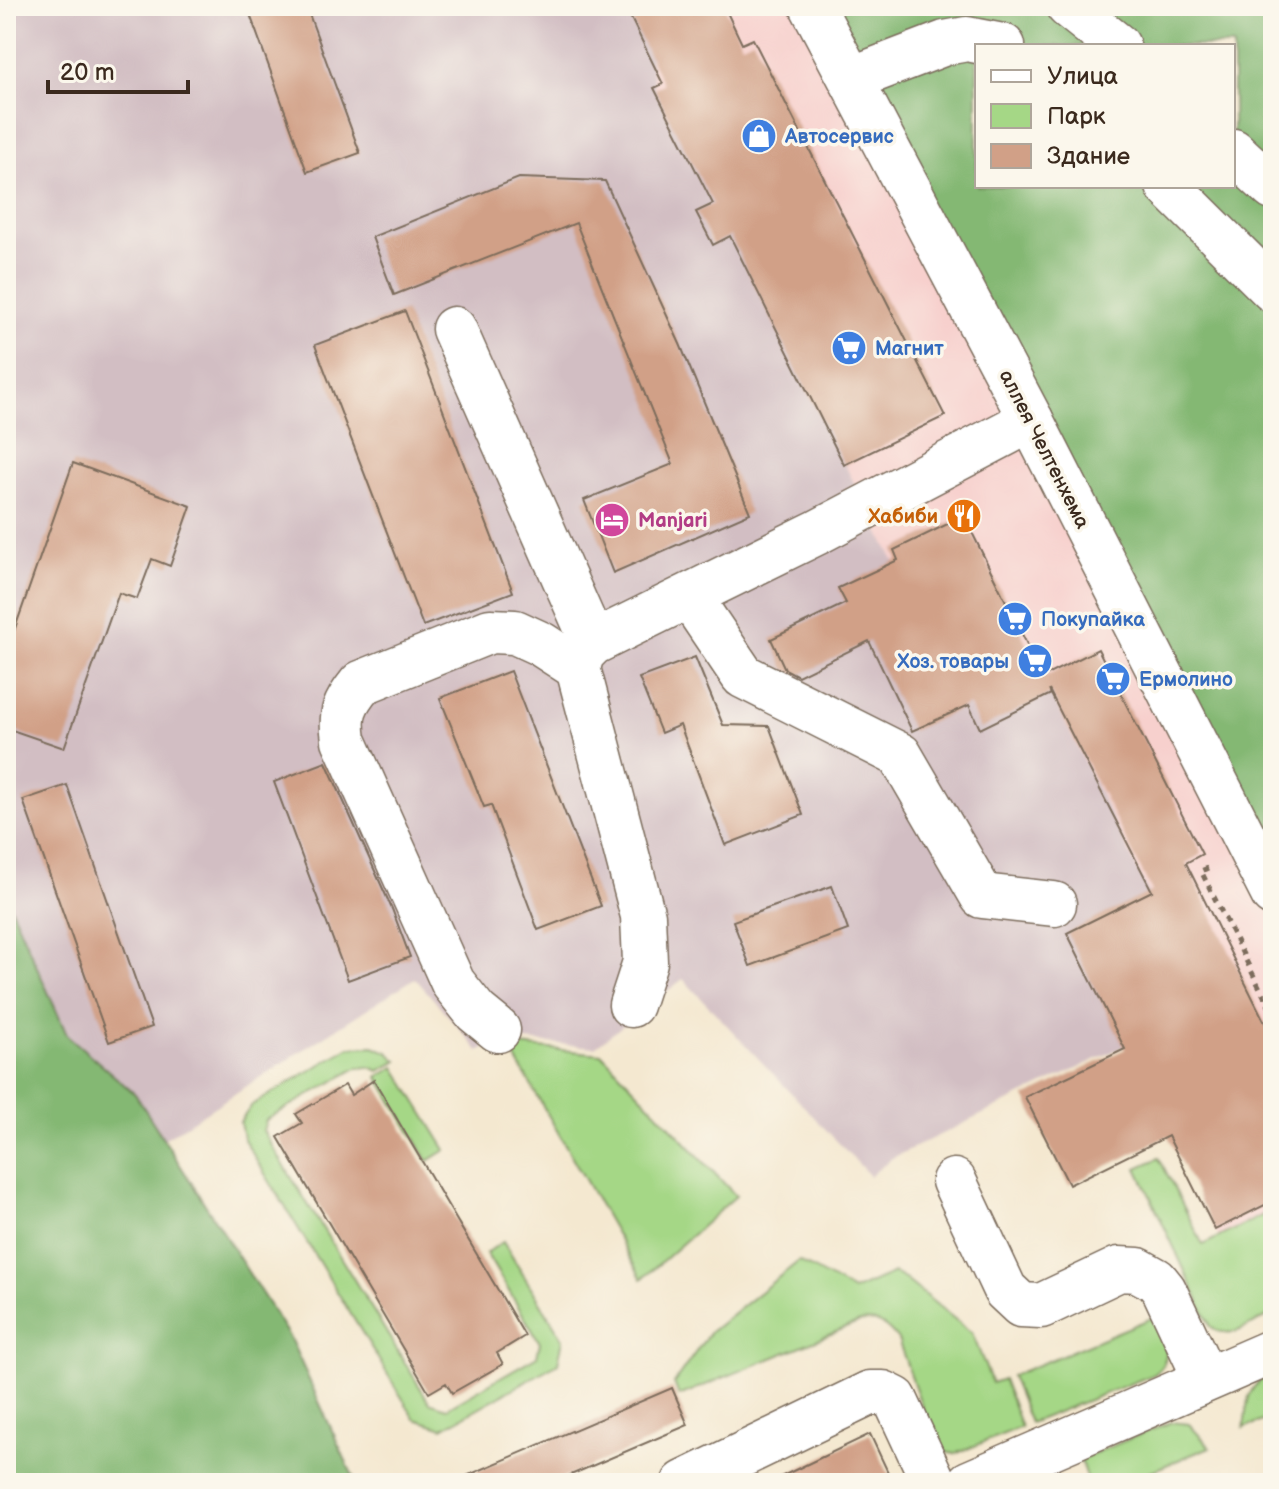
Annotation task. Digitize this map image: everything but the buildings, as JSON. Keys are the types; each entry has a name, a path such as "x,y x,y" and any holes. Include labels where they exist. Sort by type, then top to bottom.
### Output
{"main road":[{"name":"аллея Челтенхема","path":"812,6 1031,420 1273,894"},
{"path":"1068,6 1116,44"},
{"path":"851,79 945,43 967,39 993,44"},
{"path":"1235,153 1273,188"},
{"path":"1170,188 1273,290"},
{"path":"454,329 585,655 643,916 645,962 631,1005"},
{"path":"498,1030 476,1012 453,983 344,740 341,719 348,699 361,683 490,631 515,632 541,644 585,655 689,596 1031,420"},
{"path":"689,596 743,676 900,755 982,896 1054,904"},
{"path":"954,1181 1005,1290 1021,1305 1041,1306 1119,1269 1138,1270 1156,1280 1164,1290 1206,1380"},
{"path":"969,1483 1273,1351"},
{"path":"684,1483 870,1393 883,1393 895,1399 934,1483"}],"path":[{"path":"1201,871 1273,1014"}],"shaded area":[{"path":"6,6 625,6 650,57 654,88 713,204 696,212 712,245 732,235 845,465 980,728 1051,694 1149,893 1068,934 1124,1046 892,1158 870,1176 683,979 595,1047 500,1039 479,1051 415,978 164,1139 135,1094 67,1035 6,897"},
{"path":"625,6 812,6 1273,894 1273,1211 1219,1238 1067,933 980,729 754,279 731,235 713,245 696,212 712,204 654,88 650,57"}],"green space":[{"path":"812,6 1273,6 1273,894"},
{"path":"6,897 67,1035 135,1094 290,1338 356,1483 6,1483"},
{"path":"508,1045 602,1054 736,1196 642,1279"},
{"path":"373,1046 388,1052 398,1061 379,1071 370,1067 357,1068 266,1120 263,1131 429,1402 447,1408 537,1356 540,1343 486,1253 503,1242 563,1339 558,1363 443,1428 415,1419 243,1138 240,1122 252,1105 350,1047"},
{"path":"395,1067 446,1150 428,1161 378,1077"},
{"path":"1159,1158 1203,1245 1273,1210 1273,1244 1269,1246 1273,1254 1273,1313 1235,1332 1227,1333 1211,1327 1137,1168"},
{"path":"799,1261 853,1291 894,1273 905,1279 972,1333 992,1383 1003,1379 1021,1427 955,1454 938,1451 898,1340 886,1327 872,1322 860,1322 679,1396 674,1383 710,1332"},
{"path":"1154,1317 1166,1347 1165,1360 1155,1374 1030,1423 1011,1376"},
{"path":"1273,1373 1273,1417 1244,1428 1253,1389"},
{"path":"1171,1422 1189,1424 1210,1447 1122,1483 1088,1483 1080,1459"}],"place":[{"name":"Автосервис","path":"759,136"},
{"name":"Магнит","path":"849,348"},
{"name":"Хабиби","path":"964,516"},
{"name":"Manjari","path":"612,520"},
{"name":"Покупайка","path":"1015,619"},
{"name":"Хоз. товары","path":"1035,661"},
{"name":"Ермолино","path":"1113,679"}]}
